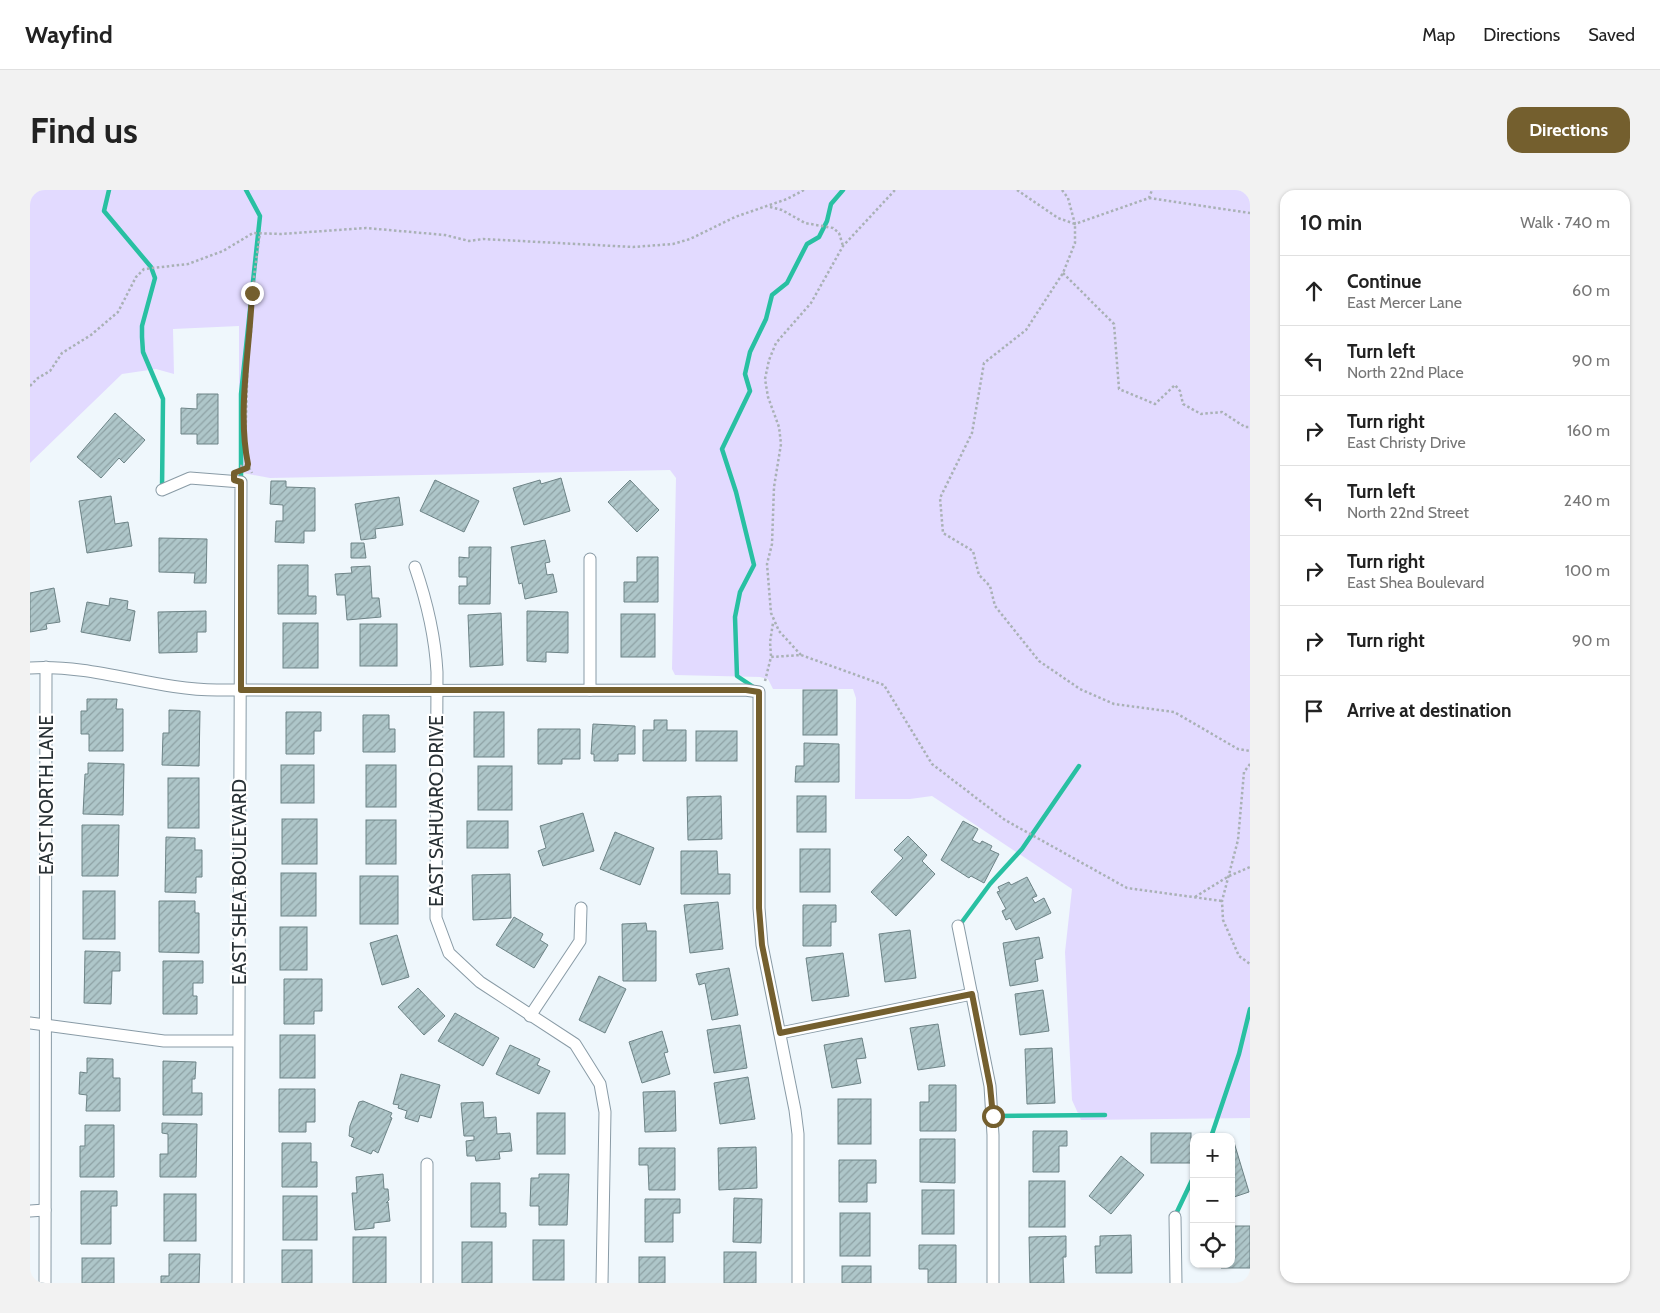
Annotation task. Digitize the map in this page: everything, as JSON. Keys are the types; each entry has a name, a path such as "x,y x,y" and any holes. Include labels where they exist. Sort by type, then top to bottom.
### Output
{"street":[{"path":"162,490 190,478 238,481"},
{"name":"EAST SHEA BOULEVARD","path":"238,481 241,690 238,1283"},
{"path":"590,559 590,690"},
{"name":"EAST SAHUARO DRIVE","path":"415,567 426,599 435,640 437,689 436,918 449,953 480,982 575,1044 600,1084 604,1112 602,1283"},
{"name":"EAST NORTH LANE","path":"45,1283 46,667"},
{"path":"30,668 73,668 215,690 746,690 759,692 759,908 762,945 798,1134 798,1283"},
{"path":"530,1016 580,941 581,908"},
{"path":"958,926 990,1086 993,1116 993,1283"},
{"path":"780,1033 972,994"},
{"path":"30,1023 164,1041 238,1040"},
{"path":"427,1164 427,1283"},
{"path":"30,1211 46,1210"},
{"path":"1175,1218 1176,1283"}],"path":[{"path":"30,386 38,378 50,371 62,353 91,335 118,312 136,277 144,269 188,264 223,251 253,233 281,234 366,228 445,235 469,241 484,239 649,247 690,240 735,217 768,206 804,190"},
{"path":"801,655 773,623 770,613 767,564 772,544 774,487 781,444 779,427 768,397 765,379 769,360 776,343 811,303 843,246 894,190"},
{"path":"1017,190 1058,218 1075,224 1149,198 1250,214"},
{"path":"1062,190 1068,198 1075,224 1075,243 1063,273 1026,330 984,363 972,433 940,498 943,533 972,551 979,575 990,586 995,606 1039,661 1080,689 1114,704 1174,712 1238,748 1250,752"},
{"path":"1149,198 1152,190"},
{"path":"768,206 782,210 805,223 833,228 839,233 843,246"},
{"path":"252,474 248,466 245,408 254,276 260,233"},
{"path":"1063,273 1114,324 1119,388 1155,404 1175,385 1180,391 1183,404 1201,414 1222,412 1245,427 1250,426"},
{"path":"240,466 248,466"},
{"path":"238,481 234,473 248,466"},
{"path":"759,692 765,682 771,657 770,642 773,623"},
{"path":"771,657 801,655 884,685 932,764 1004,820 1127,888 1222,901"},
{"path":"1250,764 1244,772 1238,840 1222,901 1223,920 1239,956 1250,964"},
{"path":"1195,898 1229,876 1250,867"}],"shaded area":[{"path":"30,190 1250,190 1250,1118 1081,1120 1072,1100 1065,952 1072,889 932,796 910,799 855,799 856,698 853,689 773,689 768,679 760,677 675,675 672,669 676,478 670,470 270,478 243,473 239,449 239,326 173,329 174,374 156,369 122,374 30,463"}],"building":[{"path":"197,394 218,394 218,444 197,444 197,434 181,434 181,408 197,409"},
{"path":"115,413 145,440 124,463 119,458 101,478 77,457"},
{"path":"561,478 570,511 524,525 513,488 540,480 541,484"},
{"path":"435,480 479,501 464,532 420,511"},
{"path":"630,480 659,510 637,532 608,502"},
{"path":"271,481 286,481 286,487 315,488 315,531 304,531 304,543 275,542 276,521 283,521 283,505 270,504"},
{"path":"111,496 115,524 128,522 132,546 87,553 79,501"},
{"path":"399,497 403,525 375,529 376,538 361,540 355,504"},
{"path":"159,538 207,539 206,583 194,583 195,573 159,572"},
{"path":"545,540 550,562 545,563 547,575 553,574 557,592 525,599 522,583 519,584 511,547"},
{"path":"351,543 364,543 366,558 351,558"},
{"path":"469,547 491,547 490,604 459,604 459,586 467,586 467,577 459,577 459,557 469,558"},
{"path":"637,557 658,557 658,602 624,602 624,582 637,582"},
{"path":"278,565 308,565 308,596 316,596 316,614 278,614"},
{"path":"370,566 372,598 379,598 381,617 347,620 345,595 337,595 335,574 352,573 351,567"},
{"path":"54,588 60,622 46,624 47,629 30,632 30,593"},
{"path":"110,598 128,601 127,609 135,611 130,641 81,632 87,602 109,606"},
{"path":"206,611 206,632 197,632 197,652 159,653 158,612"},
{"path":"527,611 568,612 568,653 546,652 546,662 527,661"},
{"path":"501,613 503,665 470,667 468,615"},
{"path":"621,614 655,614 655,657 621,657"},
{"path":"283,623 318,623 318,668 283,668"},
{"path":"360,624 397,624 397,666 360,666"},
{"path":"803,690 837,690 837,735 803,735"},
{"path":"87,699 117,699 116,709 123,709 123,751 89,751 89,734 81,734 81,711 87,711"},
{"path":"169,710 200,711 199,766 162,765 163,733 169,733"},
{"path":"286,712 321,712 321,731 314,731 314,754 286,754"},
{"path":"474,712 504,712 504,757 474,757"},
{"path":"363,715 389,715 389,729 395,729 395,752 363,752"},
{"path":"654,720 667,720 667,730 686,730 686,761 643,761 643,730 654,730"},
{"path":"593,724 635,726 635,754 618,754 618,761 594,761 594,754 591,754"},
{"path":"538,729 580,729 580,759 562,759 562,764 538,764"},
{"path":"696,731 737,731 737,761 696,761"},
{"path":"804,743 839,744 839,782 795,782 796,766 804,766"},
{"path":"88,763 124,764 123,815 83,814 85,774 88,774"},
{"path":"281,765 314,765 314,803 281,803"},
{"path":"366,765 396,765 396,807 366,807"},
{"path":"478,766 512,766 512,810 478,810"},
{"path":"168,778 199,778 199,828 168,828"},
{"path":"721,796 722,839 688,840 687,797"},
{"path":"797,796 826,796 826,832 797,832"},
{"path":"583,813 594,851 543,866 538,851 546,848 540,826"},
{"path":"282,819 317,819 317,864 282,864"},
{"path":"366,820 396,820 396,864 366,864"},
{"path":"467,821 508,821 508,848 467,848"},
{"path":"963,821 978,829 972,840 980,844 982,841 992,846 990,850 999,854 984,883 971,876 969,878 941,860"},
{"path":"82,825 119,825 118,876 82,876"},
{"path":"615,832 654,848 640,885 600,869"},
{"path":"908,836 927,855 922,861 935,874 896,916 871,892 903,858 894,850"},
{"path":"166,837 195,838 195,850 202,850 202,877 196,877 196,893 165,892"},
{"path":"800,849 830,849 830,892 800,892"},
{"path":"681,851 717,851 718,874 730,874 730,894 681,894"},
{"path":"281,873 316,873 316,916 281,916"},
{"path":"510,874 511,918 473,920 472,875"},
{"path":"360,876 398,876 398,924 360,924"},
{"path":"1027,877 1037,896 1032,898 1035,903 1044,898 1051,913 1016,930 1010,918 1006,920 1002,911 1006,909 997,892 1000,891 998,887 1009,882 1011,885"},
{"path":"83,891 115,891 115,939 83,939"},
{"path":"159,901 195,901 195,913 199,913 199,953 159,952"},
{"path":"718,902 723,949 690,953 684,905"},
{"path":"803,905 836,905 836,922 831,922 831,946 803,946"},
{"path":"514,917 543,934 540,940 548,945 534,968 496,945"},
{"path":"646,923 647,931 656,931 656,981 623,981 622,924"},
{"path":"280,927 307,927 307,970 280,970"},
{"path":"910,930 916,978 885,982 879,934"},
{"path":"397,935 409,977 382,985 370,943"},
{"path":"1039,937 1043,958 1035,960 1038,981 1010,986 1003,943"},
{"path":"85,951 120,952 120,971 112,971 111,1004 84,1003"},
{"path":"843,953 849,996 812,1001 806,958"},
{"path":"163,961 203,961 203,983 193,983 193,996 197,996 197,1014 163,1014"},
{"path":"729,968 738,1015 712,1020 705,983 699,985 696,974"},
{"path":"599,976 626,989 605,1033 579,1020"},
{"path":"284,979 322,979 322,1011 314,1011 314,1024 284,1024"},
{"path":"418,988 445,1016 424,1035 398,1007"},
{"path":"1043,990 1049,1031 1020,1035 1015,994"},
{"path":"455,1013 499,1038 483,1066 438,1041"},
{"path":"938,1024 945,1066 918,1070 910,1028"},
{"path":"740,1025 747,1068 714,1073 707,1030"},
{"path":"662,1031 668,1052 664,1053 670,1074 642,1083 629,1042"},
{"path":"280,1035 315,1035 315,1078 280,1078"},
{"path":"862,1038 866,1058 856,1059 861,1083 832,1088 824,1045"},
{"path":"510,1045 540,1059 537,1065 550,1071 539,1094 496,1074"},
{"path":"1052,1048 1055,1103 1027,1104 1025,1049"},
{"path":"87,1058 113,1059 113,1078 120,1078 120,1111 86,1111 87,1095 79,1094 80,1072 87,1073"},
{"path":"163,1061 196,1062 195,1079 192,1079 192,1093 202,1093 202,1115 163,1115"},
{"path":"401,1074 440,1085 431,1118 420,1115 418,1122 405,1118 407,1111 398,1108 399,1105 393,1104"},
{"path":"748,1077 755,1119 720,1124 714,1083"},
{"path":"929,1085 956,1085 956,1131 920,1131 920,1102 929,1102"},
{"path":"279,1089 315,1089 315,1122 306,1122 306,1132 279,1132"},
{"path":"675,1091 676,1131 645,1132 643,1092"},
{"path":"838,1099 871,1099 871,1144 838,1144"},
{"path":"363,1101 392,1113 390,1117 392,1118 378,1153 373,1150 371,1154 351,1146 354,1138 349,1136 350,1126 359,1102"},
{"path":"483,1102 484,1118 496,1117 497,1134 510,1133 512,1151 499,1152 500,1159 476,1161 475,1156 467,1156 466,1141 474,1140 474,1136 464,1136 461,1103"},
{"path":"537,1113 565,1113 565,1154 537,1154"},
{"path":"162,1123 197,1124 196,1177 160,1177 160,1154 168,1154 168,1134 162,1133"},
{"path":"85,1125 114,1125 114,1177 80,1177 80,1146 85,1146"},
{"path":"1033,1131 1067,1131 1067,1146 1059,1146 1059,1172 1033,1172"},
{"path":"1151,1133 1190,1133 1190,1163 1151,1163"},
{"path":"920,1139 955,1139 955,1183 920,1182"},
{"path":"282,1143 311,1143 311,1162 317,1162 317,1187 282,1187"},
{"path":"1235,1146 1249,1192 1235,1197"},
{"path":"756,1147 757,1188 719,1190 718,1148"},
{"path":"639,1148 675,1148 675,1190 649,1190 648,1165 639,1165"},
{"path":"1121,1156 1144,1175 1111,1214 1089,1196"},
{"path":"839,1160 876,1160 876,1183 867,1183 867,1202 839,1202"},
{"path":"383,1174 384,1189 388,1189 389,1200 386,1203 388,1202 390,1221 374,1223 374,1228 355,1230 352,1193 357,1193 356,1177"},
{"path":"539,1174 569,1174 567,1225 539,1225 539,1206 530,1206 531,1178 539,1178"},
{"path":"1029,1181 1065,1181 1065,1227 1029,1227"},
{"path":"471,1183 500,1183 500,1213 506,1213 506,1227 471,1227"},
{"path":"922,1190 954,1190 954,1234 922,1234"},
{"path":"81,1191 117,1191 117,1206 111,1206 111,1244 81,1244"},
{"path":"164,1194 196,1194 196,1241 164,1241"},
{"path":"283,1196 317,1196 317,1240 283,1240"},
{"path":"734,1198 762,1199 761,1243 733,1242"},
{"path":"645,1199 680,1199 680,1213 673,1213 673,1242 645,1242"},
{"path":"840,1213 870,1213 870,1256 840,1256"},
{"path":"1235,1226 1250,1226 1250,1268 1235,1268"},
{"path":"1131,1235 1132,1273 1096,1273 1095,1246 1100,1246 1100,1236"},
{"path":"1066,1236 1066,1257 1063,1257 1064,1283 1030,1283 1029,1237"},
{"path":"353,1237 386,1237 386,1283 353,1283"},
{"path":"533,1240 564,1240 564,1280 533,1280"},
{"path":"462,1242 492,1242 492,1283 462,1283"},
{"path":"919,1245 956,1245 956,1283 928,1283 928,1269 919,1269"},
{"path":"282,1250 312,1250 312,1283 282,1283"},
{"path":"724,1252 756,1252 756,1283 724,1283"},
{"path":"169,1254 200,1254 199,1283 161,1283 161,1276 169,1276"},
{"path":"639,1257 665,1257 665,1283 639,1283"},
{"path":"82,1258 114,1258 114,1283 82,1283"},
{"path":"842,1266 871,1266 871,1283 842,1283"}],"waterway":[{"path":"109,190 104,211 151,267 155,278 142,326 142,337 143,352 163,399 162,490"},
{"path":"241,481 241,394 260,216 246,190"},
{"path":"755,688 737,676 735,617 740,592 754,565 736,492 722,449 750,391 745,374 750,352 766,319 772,295 787,283 807,244 819,237 827,221 831,204 843,190"},
{"path":"959,926 990,884 1022,849 1079,766"},
{"path":"1212,1133 1239,1054 1250,1009"},
{"path":"994,1116 1105,1115"},
{"path":"1175,1216 1193,1178"}],"route":[{"path":"252,293 245,408 245,453 248,464 247,468 234,473 234,480 241,482 241,690 746,690 759,692 759,908 762,945 780,1033 972,994 990,1086 993,1116"}]}
